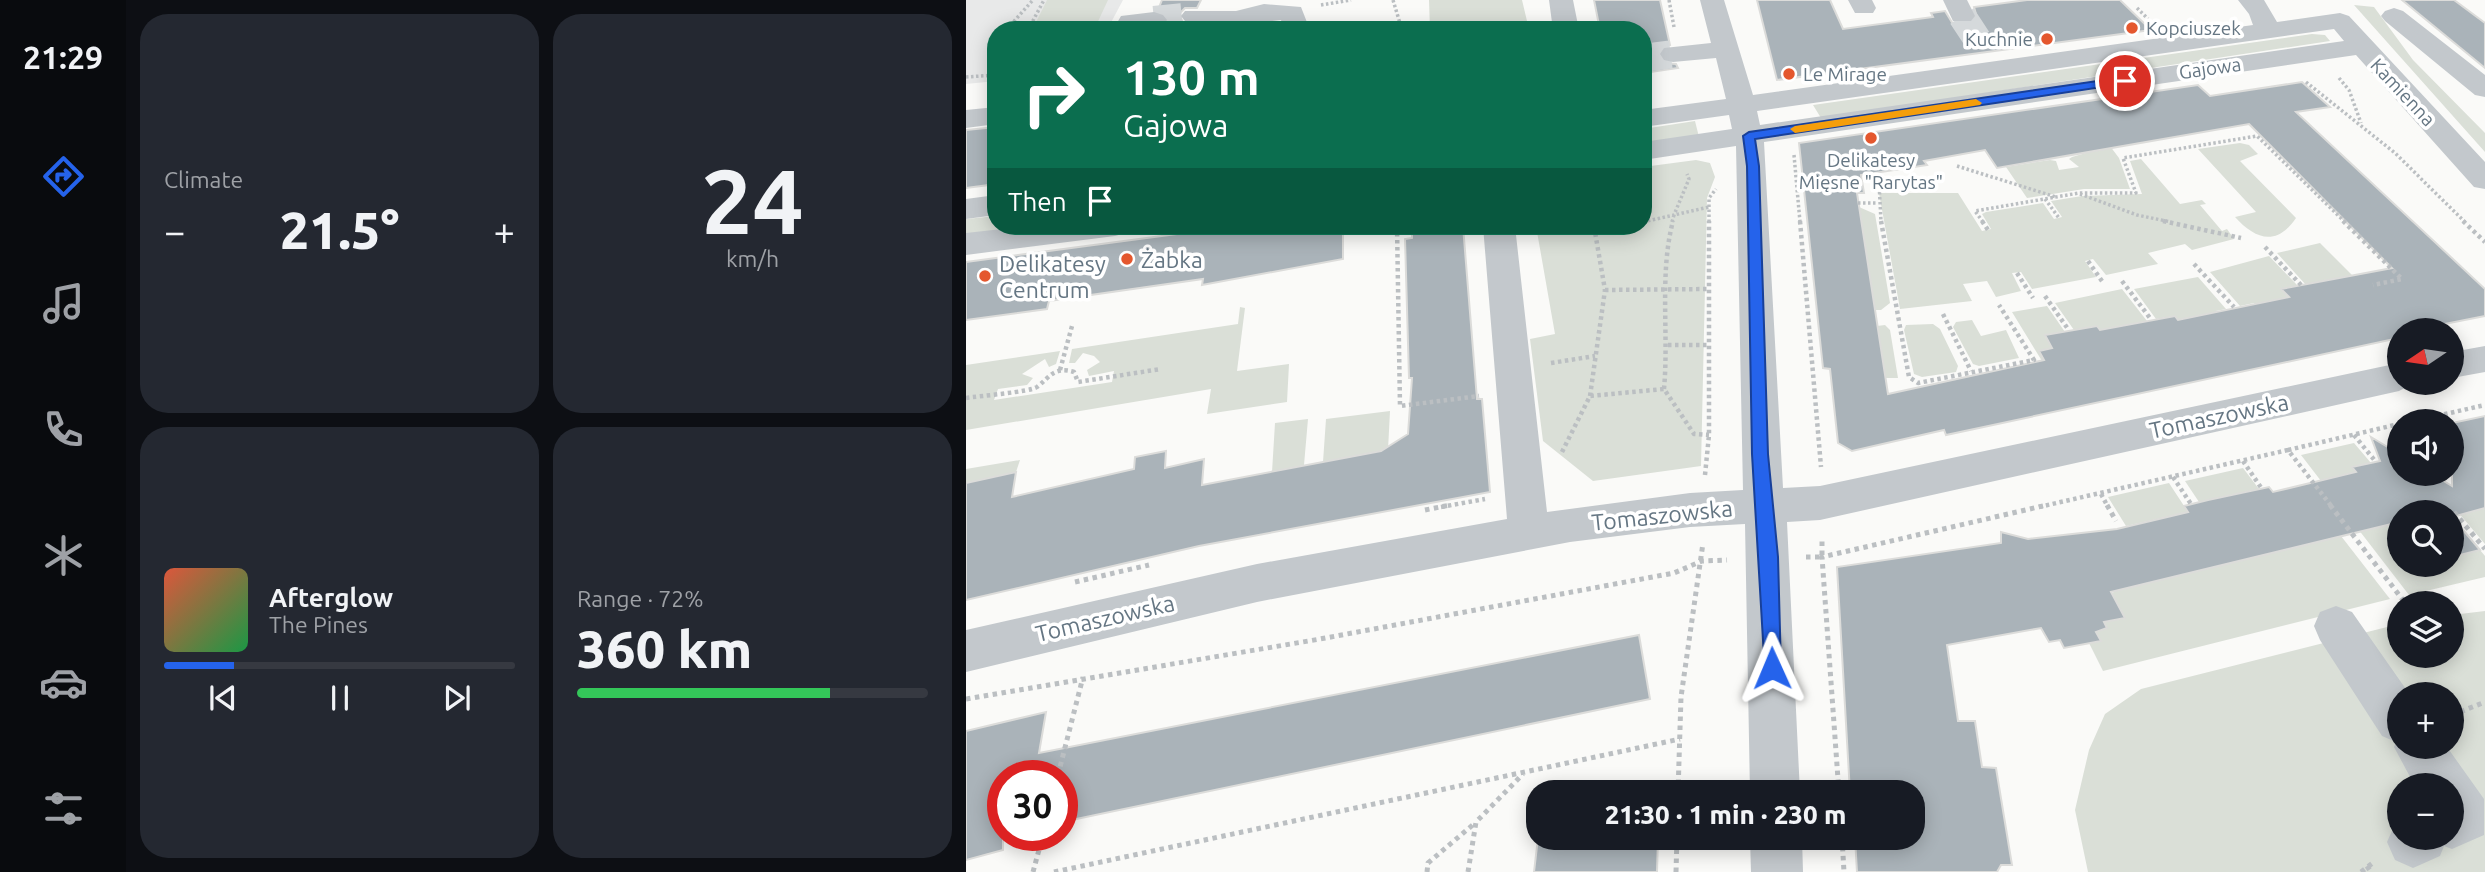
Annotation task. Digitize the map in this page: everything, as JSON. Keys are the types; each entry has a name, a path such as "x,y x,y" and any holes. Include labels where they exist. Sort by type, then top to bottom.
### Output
{"street":[{"path":"1561,0 1564,21"},
{"path":"1712,0 1745,120 1753,166 1764,505 1769,557 1775,780"},
{"path":"2250,0 2260,12 2267,31"},
{"name":"Gajowa","path":"1652,148 1745,120 1992,60 2267,31 2333,10"},
{"name":"Kamienna","path":"2333,10 2362,46 2485,180"},
{"path":"1242,21 1264,12 1292,12 1294,21"},
{"path":"1194,16 1219,21"},
{"path":"2394,16 2485,89"},
{"path":"1142,21 1154,20"},
{"name":"Gajowa","path":"1652,119 1745,120 2362,46"},
{"path":"1673,54 1726,49"},
{"path":"966,119 987,117"},
{"path":"966,209 987,206"},
{"path":"966,244 1040,235"},
{"path":"1500,235 1529,535"},
{"path":"2464,363 2485,359"},
{"name":"Tomaszowska","path":"966,650 1257,583 1529,535 1570,525 1663,513 1821,503 2387,380"},
{"path":"2336,626 2387,702"},
{"path":"1776,850 1777,872"}],"path":[{"path":"1013,21 1033,0"},
{"path":"1033,21 1044,0"},
{"path":"1322,17 1320,5 1351,0"},
{"path":"1392,0 1399,21"},
{"path":"2335,73 2349,90 2361,123"},
{"path":"966,77 987,75"},
{"path":"2298,75 2361,123 2485,242"},
{"path":"1988,230 1975,211 2079,193 2136,192 2123,158 2257,136 2402,279 2373,285"},
{"path":"1794,149 1821,467 1834,464"},
{"path":"1957,166 2057,197"},
{"path":"1705,474 1709,435 1709,198 1724,178"},
{"path":"1689,179 1674,215 1666,246 1669,290 1664,389 1694,434 1709,435"},
{"path":"1879,182 1878,203 1909,377 1918,383 2034,360 1999,305"},
{"path":"2079,193 2137,215 2241,238"},
{"path":"2045,199 2059,218"},
{"path":"1858,203 1878,203"},
{"path":"1797,204 1806,204"},
{"path":"1652,220 1709,206"},
{"path":"1397,235 1400,406 1493,394"},
{"path":"1561,461 1562,449 1590,396 1605,290 1596,235"},
{"path":"2265,247 2301,285"},
{"path":"2088,261 2104,284"},
{"path":"2194,264 2234,307"},
{"path":"2017,273 2033,298"},
{"path":"2122,281 2150,318"},
{"path":"1605,290 1710,289"},
{"path":"2045,296 2068,329"},
{"path":"1943,314 1971,371"},
{"path":"1060,370 1072,326"},
{"path":"1668,345 1710,345"},
{"path":"966,398 1036,388 1040,380 1060,370 1074,372 1078,382 1161,369"},
{"path":"1590,396 1664,389"},
{"path":"2464,410 2485,405"},
{"path":"1838,780 1822,557 2387,427"},
{"path":"2354,435 2376,462"},
{"path":"2288,450 2396,591"},
{"path":"2243,461 2262,489"},
{"path":"2173,477 2191,504"},
{"path":"2101,494 2116,521"},
{"path":"2464,524 2485,549"},
{"path":"966,699 1083,677 1320,639 1633,581 1674,573 1702,561 1681,697 1678,780"},
{"path":"1062,760 1083,677"},
{"path":"2464,710 2485,702"},
{"path":"1054,872 1680,739"},
{"path":"1427,872 1428,863 1476,822 1523,774"},
{"path":"1468,872 1476,822"},
{"path":"1676,872 1677,850"},
{"path":"1843,850 1844,872"},
{"path":"1033,872 1039,851"}],"shaded area":[{"path":"966,0 1123,0 1112,21 987,21 987,82 966,84"},
{"path":"1047,0 1108,0 1098,21 1036,21"},
{"path":"1429,0 1522,0 1527,21 1430,21"},
{"path":"2354,5 2374,7 2413,60 2485,133 2485,152"},
{"path":"2312,34 2325,35 2330,41 1821,118 1813,105"},
{"path":"1695,121 1699,137 1652,143 1652,128"},
{"path":"2240,143 2249,145 2258,154 2240,161 2296,218 2281,233 2266,237 2258,235 2235,217 2256,212 2198,149"},
{"path":"2110,146 2119,158 2130,189 2084,189 2027,198 2006,167 2050,160 2056,161 2059,170 2079,167 2069,159"},
{"path":"2141,159 2180,204 2202,200 2206,204 2200,205 2222,231 2227,229 2234,239 2192,250 2185,244 2148,253 2158,264 2106,275 2093,259 2085,261 2096,277 2032,289 2021,272 2012,273 2021,291 1996,297 1987,281 1963,284 1972,301 1900,309 1879,193 1958,193 1982,231 1991,229 1982,214 1986,212 2043,203 2054,219 2062,217 2051,201 2082,196 2142,194 2130,161"},
{"path":"1696,160 1710,163 1715,177 1707,198 1701,466 1593,481 1543,441 1530,339 1555,334 1538,235 1652,235 1652,166"},
{"path":"1859,207 1875,214 1890,303 1881,310 1874,310"},
{"path":"987,217 987,235 990,235 966,238 966,219"},
{"path":"2320,243 2358,281 2306,285 2277,253"},
{"path":"2269,256 2298,286 2282,290 2295,305 2261,311 2254,303 2240,306 2210,272"},
{"path":"2198,277 2226,309 2216,311 2222,320 2182,325 2174,316 2156,319 2134,289"},
{"path":"2122,289 2147,321 2105,338 2097,326 2074,330 2055,303"},
{"path":"2047,306 2065,332 2045,336 2052,348 2039,351 2045,360 2042,361 2012,312"},
{"path":"1240,307 1245,308 1237,371 1289,364 1287,402 1207,414 1211,389 966,430 966,365 1060,351 1056,364 1049,367 1045,359 1022,374 1033,378 1027,385 998,389 994,400 1112,382 1114,371 1089,376 1087,370 1100,362 1094,356 1083,353 1075,363 1069,363 1072,349 1238,324"},
{"path":"1972,320 1981,336 2006,330 2019,358 1979,366 1973,364 1953,327 1956,322"},
{"path":"1933,324 1940,329 1958,366 1956,372 1922,377 1914,374 1904,330 1906,325"},
{"path":"1885,325 1890,330 1898,378 1885,378 1877,326"},
{"path":"1390,411 1388,450 1323,462 1326,419"},
{"path":"1308,419 1304,465 1272,472 1275,423"},
{"path":"2354,443 2371,463 2353,468 2387,512 2387,566 2301,455"},
{"path":"1020,460 1016,472 966,483 966,469"},
{"path":"2243,468 2259,489 2203,508 2185,481"},
{"path":"2169,483 2188,512 2126,526 2108,497"},
{"path":"2468,508 2471,512 2485,508 2485,544 2464,519 2464,509"},
{"path":"2341,536 2387,595 2387,600 2103,671 2089,643 2101,641 2096,632 2106,628 2104,622 2125,618 2112,593"},
{"path":"2480,550 2485,556 2485,577 2426,591 2406,591 2395,577 2464,577 2464,554"},
{"path":"2485,611 2485,872 2088,872 2075,810 2089,750 2105,714 2141,689 2387,627 2387,668 2464,668 2464,614"}],"building":[{"path":"1162,0 1201,0 1197,8 1185,8 1179,14 1182,21 1169,21 1165,13 1158,10"},
{"path":"1594,0 1660,0 1670,45 1662,47 1658,55 1663,63 1676,64 1678,68 1652,72 1652,21 1598,21"},
{"path":"1757,0 1830,0 1843,29 1933,17 1931,13 1945,11 1953,24 1971,24 1977,18 1974,7 2027,0 2120,0 2151,30 1777,80"},
{"path":"2402,0 2454,0 2485,23 2485,68"},
{"path":"2302,82 2330,107 2296,112 2485,289 2485,316 2464,320 2464,318 2387,318 2387,341 1946,435 1944,430 1852,451 1838,443 1830,369 1823,368 1799,143 2198,85 2210,96","holes":["2249,124 2392,268 2281,289 2289,297 2178,320 2175,316 2100,330 2097,326 2045,335 2052,348 2039,351 2044,360 1888,394 1857,193 1864,193 1861,175 1927,165 1924,161 1985,150 1997,168"]},
{"path":"987,128 987,185 966,188 966,130"},
{"path":"1169,235 1343,235 1343,259 1202,285 1203,279 1049,301 1047,309 966,320 966,262"},
{"path":"1412,235 1464,235 1477,399 1482,399 1490,492 1199,546 966,600 966,483 1016,472 1012,497 1134,469 1135,457 1166,451 1165,468 1204,459 1202,485 1381,451 1408,434 1412,378 1409,378 1405,239 1412,238"},
{"path":"2485,416 2485,508 2464,514 2464,500 2387,500 2387,525 2111,592 2125,618 2104,622 2107,628 2096,632 2101,641 2064,648 2060,640 2049,642 2041,628 1947,645 1958,721 1975,721 1982,767 1996,768 2012,865 2001,865 1997,872 1857,872 1856,850 1925,850 1925,780 1849,780 1837,567 2001,543 2001,532 2028,539 2117,529 2188,512 2184,506 2208,500 2269,487 2273,492 2356,472 2352,467 2380,461 2371,437 2387,447 2387,486 2464,486 2464,420"},
{"path":"2464,531 2480,550 2464,554"},
{"path":"1639,635 1650,699 1078,819 1078,760 987,760 987,851 999,851 966,860 966,731 1046,712 1039,753"},
{"path":"1537,850 1658,850 1657,872 1534,872"}],"tunnel":[{"path":"1154,20 1194,16"},
{"path":"1962,16 1985,51"},
{"path":"1652,57 1673,54"}],"slow traffic":[{"path":"1795,129 1976,103"}],"place":[{"name":"Kopciuszek","path":"2132,28"},
{"name":"Kuchnie","path":"2047,39"},
{"name":"Le Mirage","path":"1789,74"},
{"name":"Delikatesy Mięsne \"Rarytas\"","path":"1871,138"},
{"name":"Żabka","path":"1127,259"},
{"name":"Delikatesy Centrum","path":"985,276"}],"route":[{"path":"1772,668 1769,557 1760,454 1753,166 1749,136 2125,81"}]}
